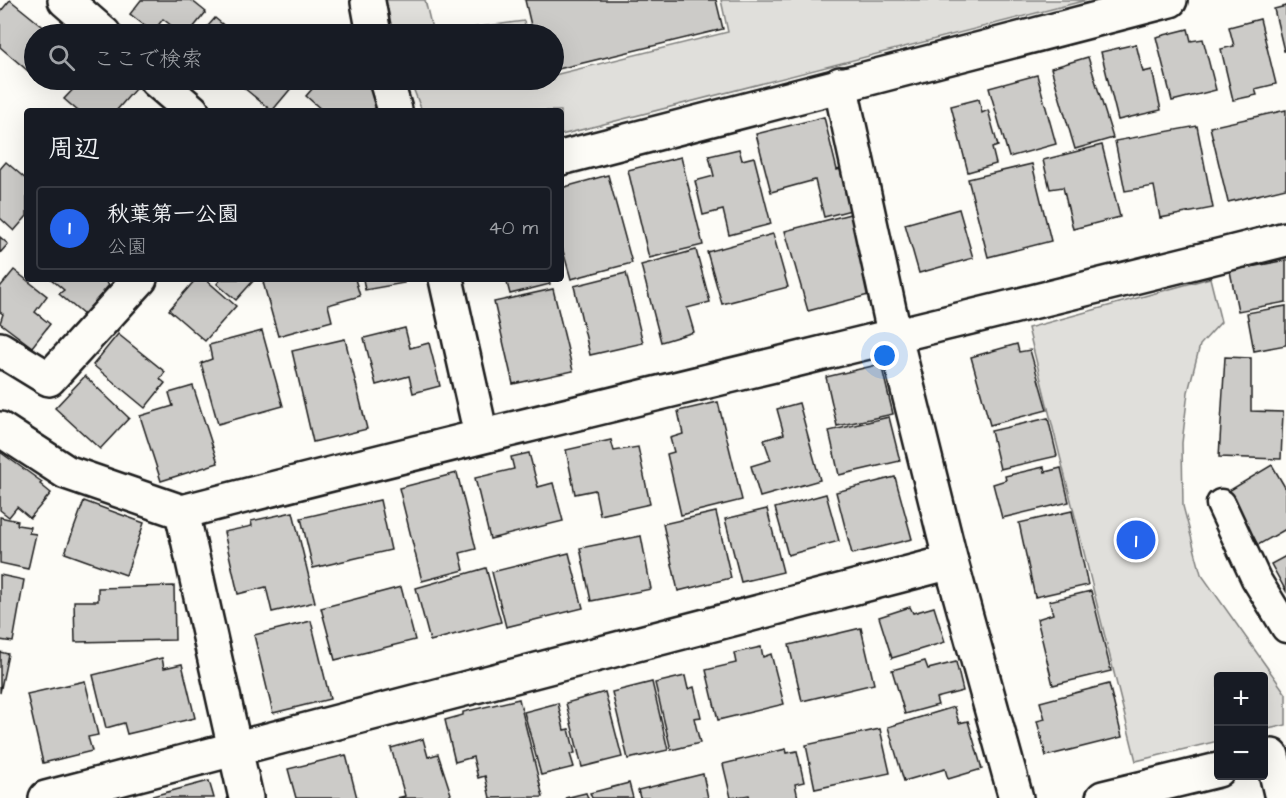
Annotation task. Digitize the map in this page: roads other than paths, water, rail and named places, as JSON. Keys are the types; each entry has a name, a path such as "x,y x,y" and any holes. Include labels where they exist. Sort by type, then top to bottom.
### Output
{"street":[{"path":"564,157 1170,0"},
{"path":"368,2 372,24"},
{"path":"840,84 895,337 951,562 1016,798"},
{"path":"0,429 66,472 182,512 481,435 895,337 1286,239"},
{"path":"0,349 49,379 137,282"},
{"path":"447,282 481,435"},
{"path":"182,512 246,798"},
{"path":"46,798 951,562"},
{"path":"1274,756 1282,798"},
{"path":"1103,798 1214,771"}],"lane":[{"path":"1221,504 1256,579 1286,628"}],"place":[{"name":"秋葉第一公園","path":"1136,540"}]}
